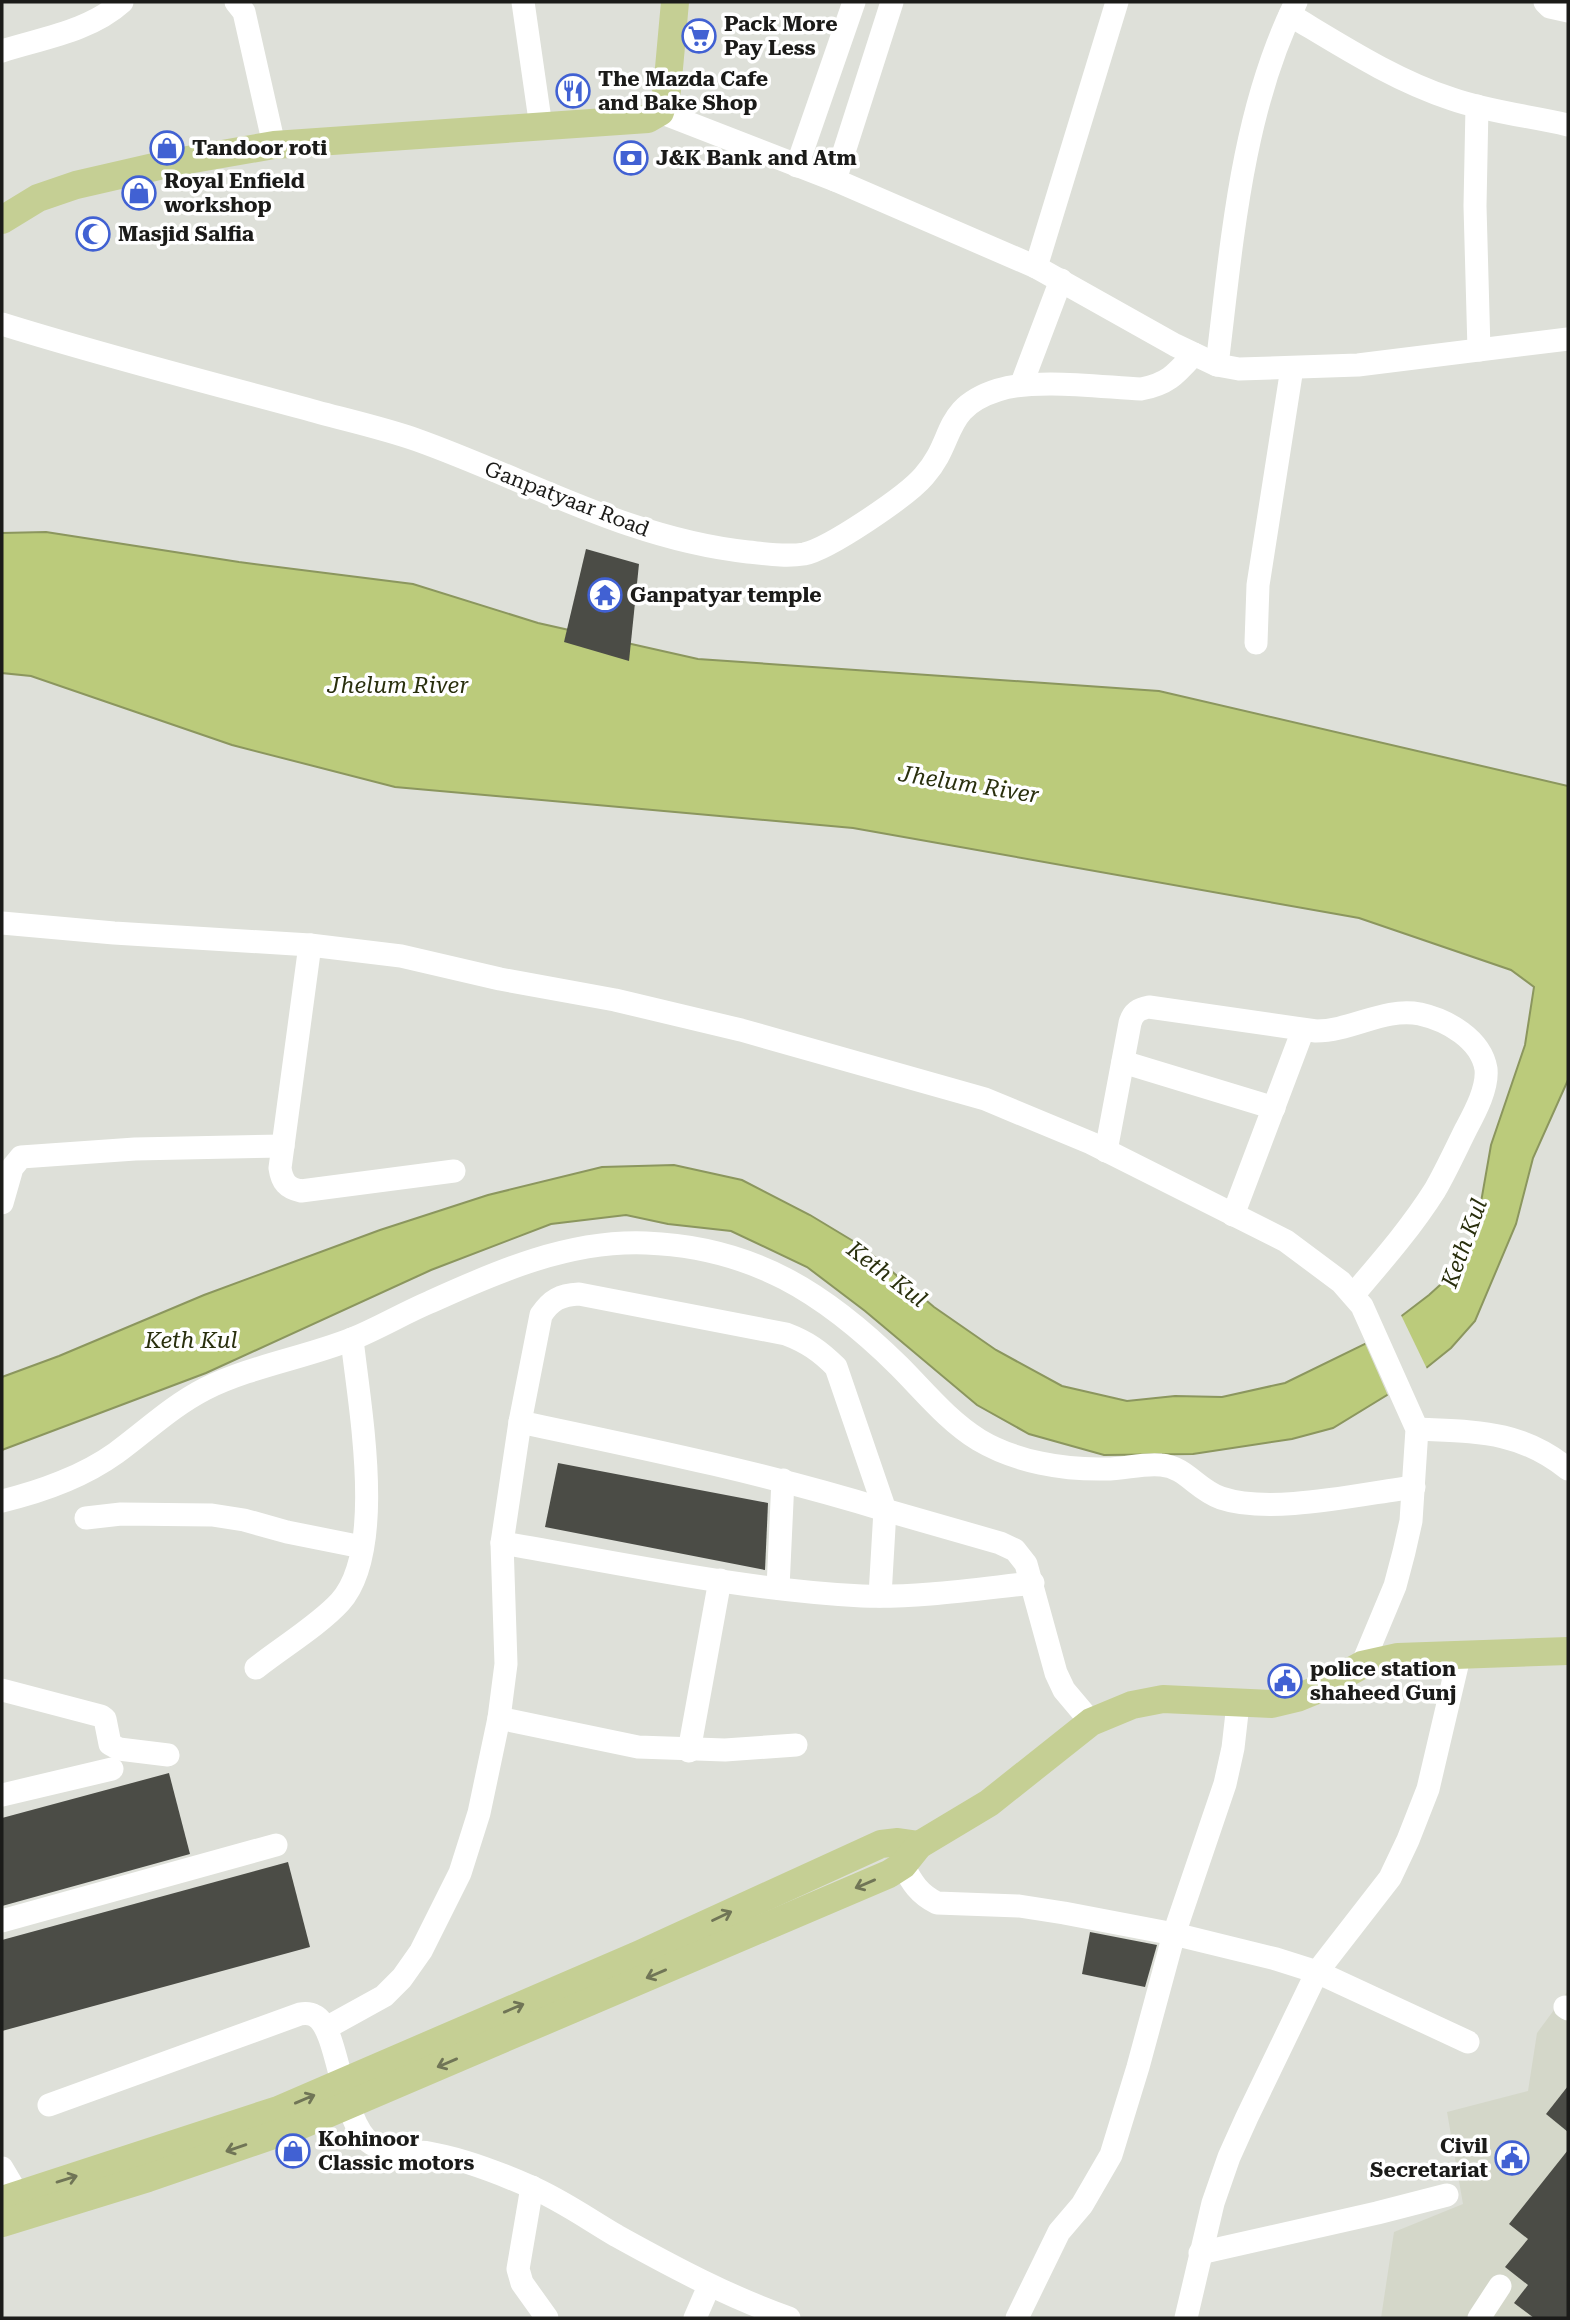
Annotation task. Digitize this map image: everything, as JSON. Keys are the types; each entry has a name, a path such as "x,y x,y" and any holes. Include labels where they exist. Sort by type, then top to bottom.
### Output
{"main road":[{"path":"2,220 38,198 76,185 176,162 274,145 648,119 660,112 667,90 675,2"},
{"path":"12,2208 265,2115 345,2094 640,1954 881,1844 898,1842 911,1855 989,1802 1091,1722 1132,1705 1163,1699 1272,1704 1297,1698 1362,1665 1398,1657 1459,1657 1568,1651"}],"street":[{"path":"2,51 91,24 107,15 121,2"},
{"path":"236,2 244,12 274,145"},
{"path":"523,2 541,127"},
{"path":"797,166 854,2"},
{"path":"835,180 892,2"},
{"path":"1036,267 1118,2"},
{"path":"1545,2 1550,7 1568,11"},
{"path":"1217,365 1235,220 1244,172 1259,107 1293,8 1381,69 1451,99 1476,107 1568,125"},
{"path":"1476,107 1475,206 1479,349"},
{"path":"660,112 835,180 1036,267 1217,365 1239,369 1358,365 1568,339"},
{"path":"1022,383 1060,280"},
{"name":"Ganpatyaar Road","path":"2,324 418,440 598,515 643,530 718,549 789,556 808,553 827,545 904,495 925,476 935,461 957,415 982,396 1022,383 1141,390 1160,386 1174,376 1194,354"},
{"path":"1256,643 1258,585 1292,368"},
{"path":"2,923 310,945 401,956 500,979 615,1000 741,1030 985,1099 1106,1151 1286,1241 1341,1282 1358,1300 1414,1423 1411,1521 1395,1586 1362,1665"},
{"path":"310,945 280,1168 281,1178 286,1185 301,1191 454,1171"},
{"path":"1106,1151 1133,1015 1140,1009 1149,1007 1303,1030 1331,1031 1401,1012 1439,1020 1459,1031 1482,1056 1486,1071 1476,1108 1435,1190 1358,1300"},
{"path":"1233,1215 1303,1030"},
{"path":"1123,1062 1274,1108"},
{"path":"2,1203 12,1168 21,1157 135,1149 283,1146"},
{"path":"2,1501 65,1480 114,1455 149,1425 206,1388 352,1339 512,1266 565,1251 635,1244 692,1248 733,1256 765,1267 799,1285 867,1336 947,1416 979,1440 1058,1468 1108,1469 1155,1464 1171,1466 1182,1471 1206,1492 1223,1499 1261,1505 1414,1486"},
{"path":"326,2028 384,1996 402,1978 421,1951 460,1873 479,1813 499,1718 506,1664 502,1543 520,1422 541,1315 549,1303 563,1295 579,1294 786,1334 808,1342 836,1367 886,1510 880,1596"},
{"path":"256,1668 340,1602 353,1584 367,1523 367,1485 352,1339"},
{"path":"520,1422 783,1480 1000,1543 1015,1550 1026,1564 1033,1583 1056,1673 1064,1690 1091,1722"},
{"path":"1414,1423 1500,1434 1531,1446 1568,1469"},
{"path":"778,1588 783,1480"},
{"path":"86,1518 121,1514 212,1515 362,1547"},
{"path":"502,1543 720,1580 778,1588 880,1596 913,1596 1033,1583"},
{"path":"689,1751 720,1580"},
{"path":"1186,2318 1200,2253 1229,2157 1317,1972 1390,1878 1408,1840 1428,1789 1459,1657"},
{"path":"2,1690 101,1716 105,1719 110,1744 119,1749 168,1755"},
{"path":"1017,2318 1059,2232 1089,2195 1111,2155 1174,1934 1225,1784 1233,1748 1238,1704"},
{"path":"499,1718 638,1747 689,1751 796,1745"},
{"path":"2,1795 112,1769"},
{"path":"2,1921 276,1845"},
{"path":"911,1855 914,1886 926,1898 937,1903 1019,1906 1174,1934 1276,1959 1317,1972 1468,2042"},
{"path":"49,2105 299,2014 316,2016 326,2028 345,2094 361,2134 378,2148 429,2153 478,2165 532,2187 709,2286 789,2318"},
{"path":"2,2168 12,2208"},
{"path":"532,2187 518,2269 525,2290 547,2318"},
{"path":"1200,2253 1447,2195"},
{"path":"695,2318 709,2286"},
{"path":"1479,2318 1500,2286"}],"shaded area":[{"name":"Civil Secretariat","path":"1568,1991 1568,2318 1381,2318 1394,2232 1463,2204 1447,2112 1528,2091 1537,2033"}],"water":[{"name":"Jhelum River","path":"46,532 239,562 413,584 538,623 698,659 1159,691 1568,786 1568,1080 1533,1158 1516,1224 1475,1321 1451,1348 1410,1381 1333,1428 1292,1439 1193,1454 1104,1455 1029,1434 977,1405 865,1311 807,1267 731,1231 668,1224 626,1215 551,1224 431,1270 206,1373 2,1450 2,1377 204,1295 380,1230 488,1195 602,1167 674,1165 742,1180 810,1215 863,1247 934,1307 996,1350 1062,1386 1127,1401 1175,1396 1222,1397 1285,1383 1365,1344 1429,1295 1461,1266 1477,1225 1491,1145 1525,1045 1534,987 1511,970 1359,918 853,828 395,787 232,745 31,676 2,673 2,533"}],"pier":[{"path":"1400,1313 1428,1371 1389,1398 1364,1341"}],"building":[{"name":"Ganpatyar temple","path":"586,549 639,564 629,661 564,642"},
{"path":"558,1463 768,1503 765,1570 545,1527"},
{"path":"169,1773 190,1854 2,1906 2,1818"},
{"path":"288,1862 310,1947 2,2031 2,1940"},
{"path":"1090,1932 1157,1945 1145,1987 1082,1974"},
{"path":"1568,2086 1568,2132 1546,2114"},
{"path":"1568,2150 1568,2318 1534,2318 1514,2303 1528,2285 1505,2267 1528,2239 1509,2224"}],"place":[{"name":"Pack More Pay Less","path":"699,36"},
{"name":"The Mazda Cafe and Bake Shop","path":"573,91"},
{"name":"Tandoor roti","path":"167,148"},
{"name":"J&K Bank and Atm","path":"631,158"},
{"name":"Royal Enfield workshop","path":"139,193"},
{"name":"Masjid Salfia","path":"93,234"},
{"name":"Ganpatyar temple","path":"605,595"},
{"name":"police station shaheed Gunj","path":"1285,1681"},
{"name":"Kohinoor Classic motors","path":"293,2151"},
{"name":"Civil Secretariat","path":"1512,2158"}],"water label":[{"name":"Keth Kul","path":"1464,1243"},
{"name":"Keth Kul","path":"887,1274"},
{"name":"Keth Kul","path":"191,1340"}]}
